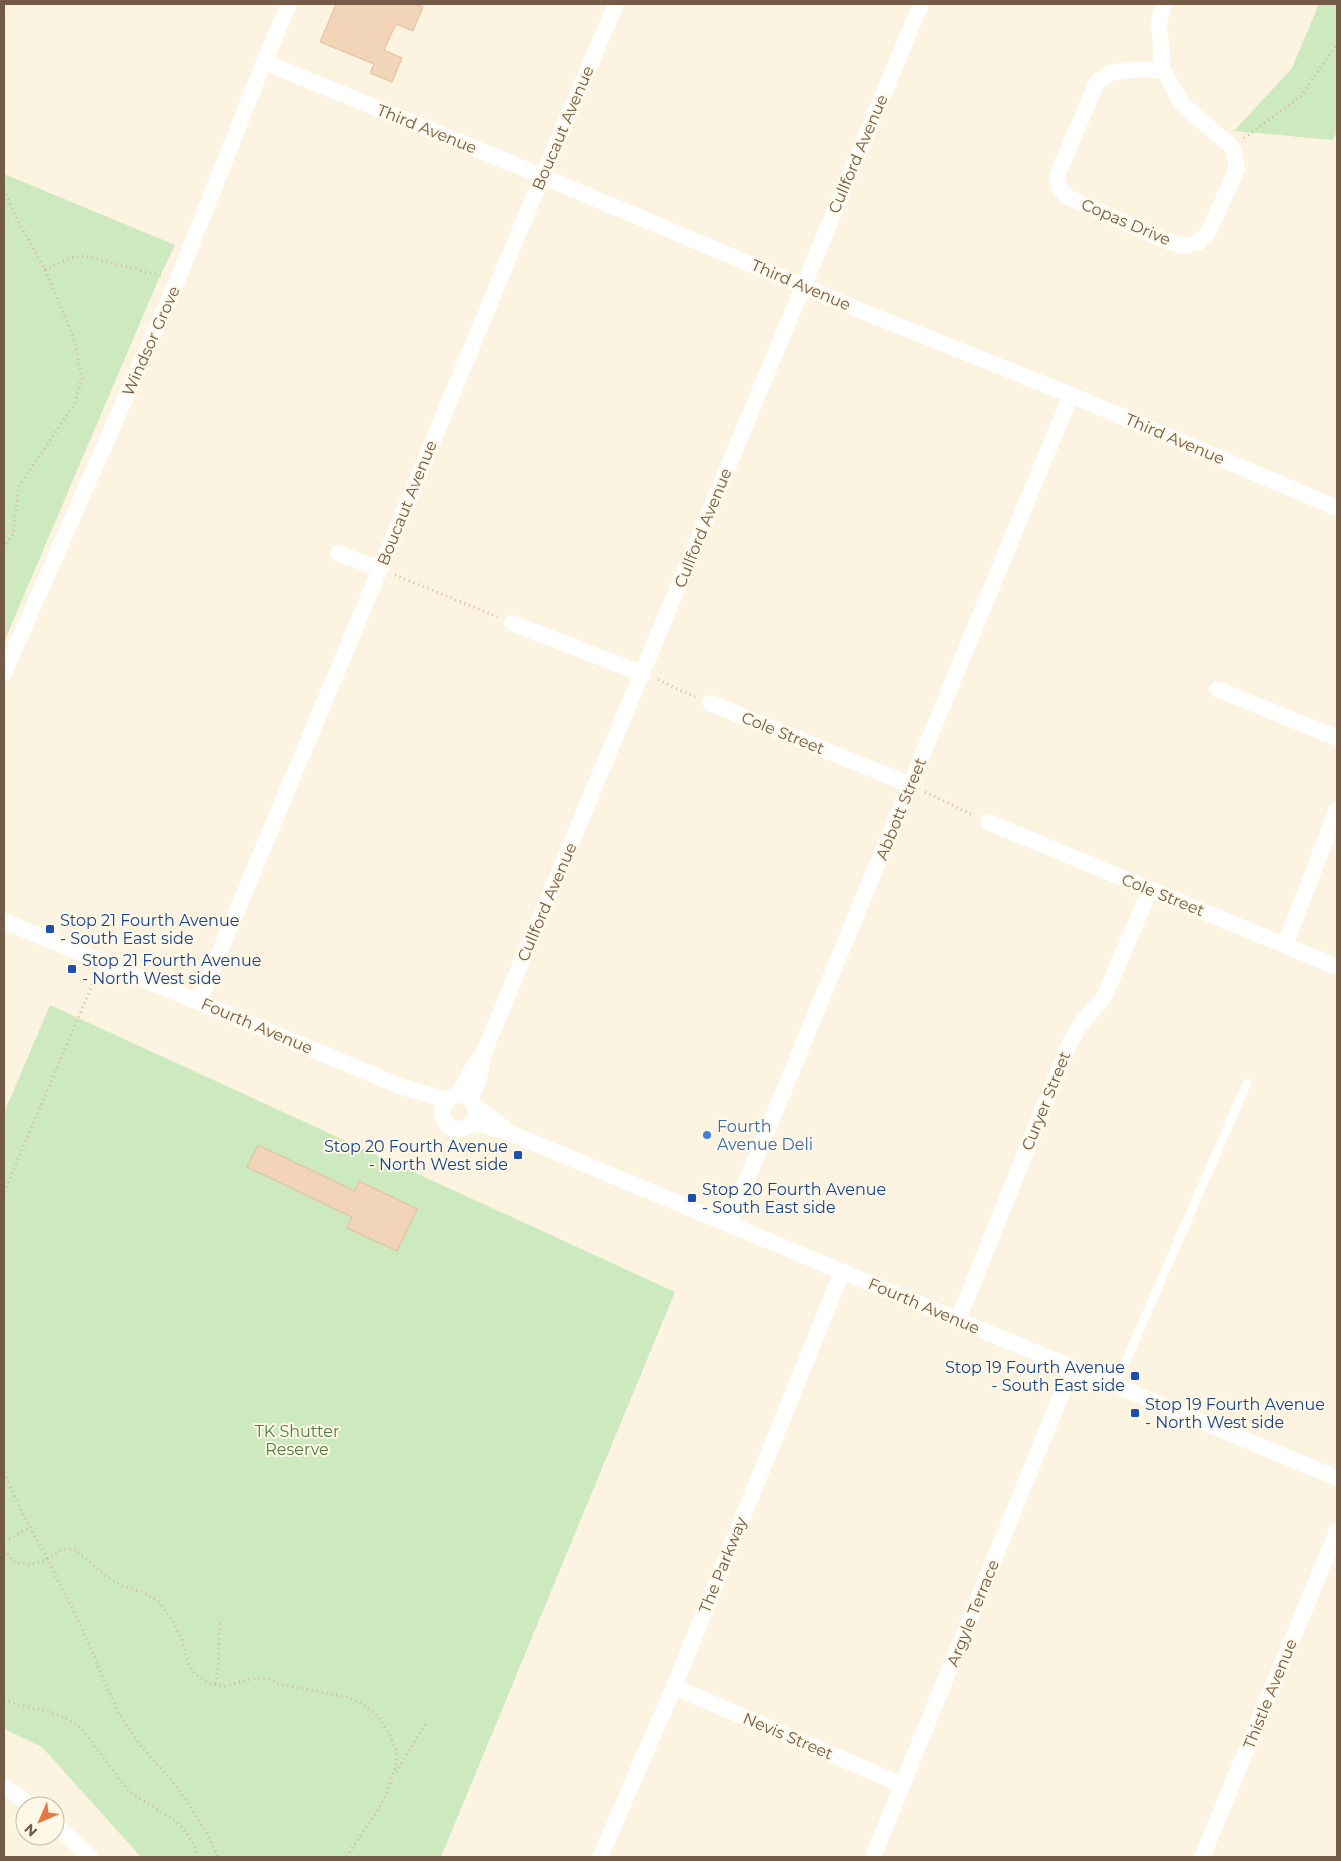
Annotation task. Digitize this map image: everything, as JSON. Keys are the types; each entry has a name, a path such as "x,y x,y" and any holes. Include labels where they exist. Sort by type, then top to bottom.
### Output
{"street":[{"name":"Windsor Grove","path":"4,674 177,281 289,4"},
{"name":"Boucaut Avenue","path":"199,1001 542,177 616,4"},
{"name":"Cullford Avenue","path":"461,1106 469,1074 484,1052 921,4"},
{"name":"Copas Drive","path":"1163,70 1133,70 1110,73 1096,82 1057,176 1060,189 1068,197 1161,239 1183,246 1197,243 1207,234 1237,169 1235,156 1230,146 1182,104 1163,70 1159,22 1164,4"},
{"name":"Third Avenue","path":"264,62 860,310 1335,502"},
{"name":"Abbott Street","path":"730,1222 1071,395"},
{"path":"338,553 380,569"},
{"path":"512,623 643,674"},
{"path":"1217,689 1337,738"},
{"name":"Cole Street","path":"710,703 911,786"},
{"path":"1285,944 1337,810"},
{"name":"Cole Street","path":"988,822 1337,967"},
{"name":"Curyer Street","path":"958,1320 1070,1042 1083,1021 1104,997 1150,890"},
{"name":"Fourth Avenue","path":"4,922 199,1001 400,1086 461,1106 510,1133 730,1222 842,1272 1337,1478"},
{"name":"The Parkway","path":"600,1857 674,1687 842,1272"},
{"name":"Argyle Terrace","path":"873,1857 1072,1368"},
{"name":"Thistle Avenue","path":"1202,1857 1337,1531"},
{"name":"Nevis Street","path":"674,1687 903,1785"},
{"path":"4,1786 18,1796"},
{"path":"65,1833 90,1857"}],"lane":[{"path":"1115,1386 1247,1083"}],"path":[{"path":"1241,140 1301,96 1337,44"},
{"path":"4,190 16,217 45,270 74,338 82,379 74,405 19,486 13,534 4,548"},
{"path":"45,270 70,258 85,256 177,281"},
{"path":"380,569 512,623"},
{"path":"643,674 710,703"},
{"path":"911,786 988,822"},
{"path":"4,1192 102,962"},
{"path":"4,1473 80,1624 118,1712 140,1745 178,1788 208,1835 218,1857"},
{"path":"4,1540 30,1527"},
{"path":"4,1550 13,1561 29,1565 47,1559 61,1550 74,1549 106,1576 124,1587 143,1592 160,1603 174,1622 182,1639 188,1663 195,1674 211,1684 226,1686 255,1678 268,1679 279,1684 347,1697 364,1704 378,1716 389,1733 396,1751 397,1762 386,1795 346,1857"},
{"path":"215,1684 220,1670 218,1633 221,1620"},
{"path":"4,1700 13,1704 52,1712 73,1721 81,1728 129,1792 173,1819 186,1832 195,1847 198,1857"},
{"path":"392,1777 426,1723"}],"green space":[{"path":"1319,4 1337,4 1337,131 1333,140 1234,131 1292,68"},
{"path":"4,174 175,245 160,276 4,642"},
{"name":"TK Shutter Reserve","path":"50,1005 675,1292 441,1857 141,1857 42,1747 4,1729 4,1113"}],"building":[{"path":"336,4 416,4 423,7 413,31 396,24 384,50 402,58 392,82 370,73 374,64 320,42"},
{"path":"258,1145 355,1191 359,1181 417,1209 397,1251 347,1228 352,1217 247,1167"}],"place":[{"name":"Stop 21 Fourth Avenue - South East side","path":"50,929"},
{"name":"Stop 21 Fourth Avenue - North West side","path":"72,969"},
{"name":"Fourth Avenue Deli","path":"707,1135"},
{"name":"Stop 20 Fourth Avenue - North West side","path":"518,1155"},
{"name":"Stop 20 Fourth Avenue - South East side","path":"692,1198"},
{"name":"Stop 19 Fourth Avenue - South East side","path":"1135,1376"},
{"name":"Stop 19 Fourth Avenue - North West side","path":"1135,1413"}]}
